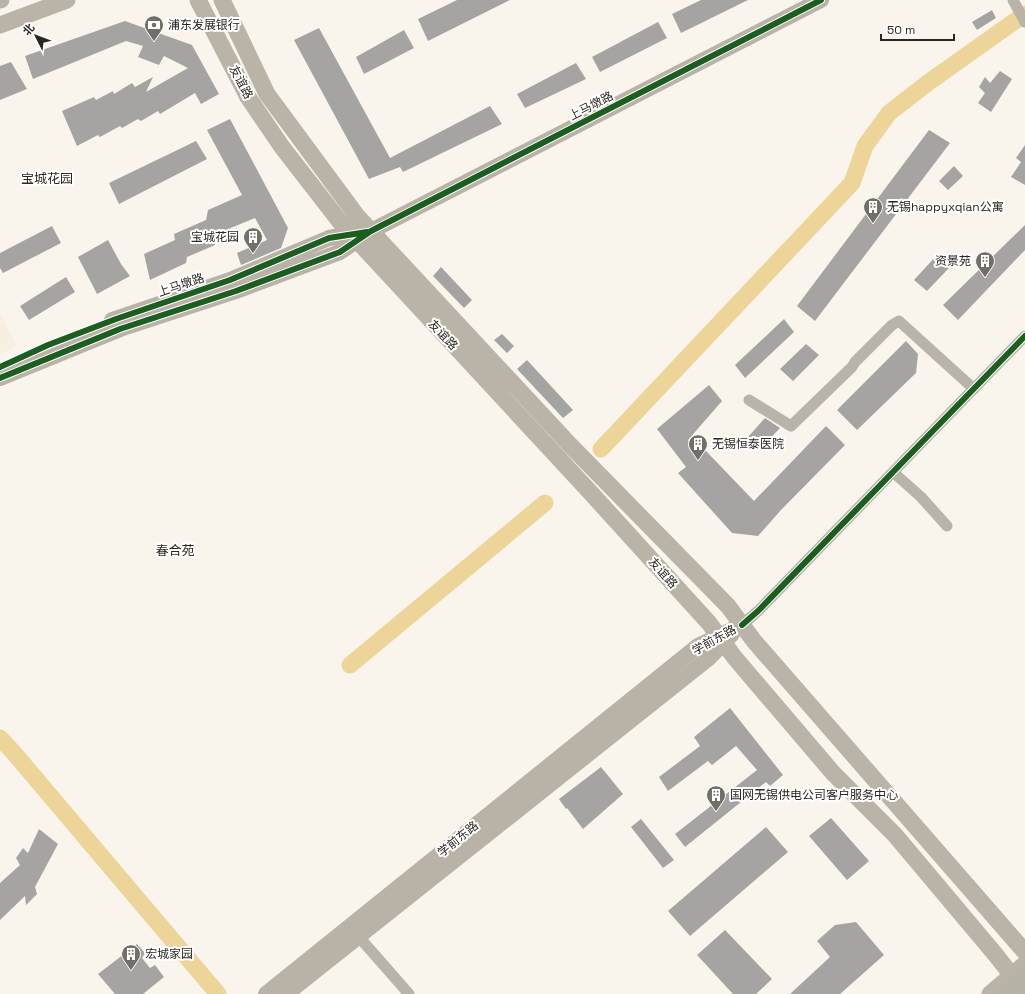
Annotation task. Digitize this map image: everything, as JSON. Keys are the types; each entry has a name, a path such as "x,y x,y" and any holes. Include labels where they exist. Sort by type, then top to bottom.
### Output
{"highway":[{"path":"1007,994 1018,976"},
{"path":"1022,994 1025,991"}],"main road":[{"path":"0,25 67,0"},
{"name":"友谊路","path":"198,0 248,97 282,147 354,238 584,486 709,624 833,773 895,835 1018,976 1025,991"},
{"name":"友谊路","path":"222,0 267,94 357,216 570,445 728,606 754,641 1025,952"},
{"path":"990,994 1018,976 1025,964"}],"street":[{"name":"上马墩路","path":"0,367 55,342 116,319 230,280 329,238 354,238 371,231 811,2"},
{"path":"1014,2 1025,22"},
{"name":"上马墩路","path":"0,378 120,329 236,291 340,252 354,238"},
{"path":"749,400 791,426 852,368 855,362 892,325 899,322 974,389"},
{"path":"742,625 758,612 1024,339"},
{"path":"893,472 921,497 947,526"},
{"name":"学前东路","path":"266,994 698,646 721,639 742,625"},
{"name":"学前东路","path":"286,994 709,658 721,639"},
{"path":"359,937 409,994"}],"shaded area":[{"path":"0,314 16,345 0,355"}],"building":[{"path":"457,0 510,0 428,41 418,19"},
{"path":"701,0 748,0 681,33 672,14"},
{"path":"992,10 996,18 977,30 972,22"},
{"path":"125,21 192,45 219,94 201,104 195,93 160,114 158,111 141,121 138,119 122,128 120,126 100,137 98,135 77,146 62,111 94,97 96,100 113,91 114,94 132,83 135,87 153,77 146,92 188,68 164,56 159,65 138,57 143,46 126,41 33,79 25,56"},
{"path":"658,22 667,38 600,72 592,57"},
{"path":"319,28 390,158 490,106 502,124 403,172 400,167 369,179 294,40"},
{"path":"404,30 414,48 364,74 356,57"},
{"path":"11,62 27,89 0,100 0,66"},
{"path":"576,63 586,79 525,108 517,94"},
{"path":"1000,71 1012,79 991,112 978,103 985,93 979,87 985,77 990,83"},
{"path":"230,119 288,228 281,248 241,265 237,253 267,240 255,218 216,234 215,245 187,257 186,263 150,280 144,254 175,240 174,234 206,220 208,210 242,195 207,130"},
{"name":"无锡happyxqian公寓","path":"929,130 950,143 815,321 797,306"},
{"path":"196,141 207,159 119,204 109,183"},
{"path":"1025,145 1025,185 1011,177 1021,162 1016,158"},
{"path":"954,166 963,176 948,190 939,181"},
{"name":"资景苑","path":"1025,225 1025,250 958,320 943,305"},
{"path":"52,226 61,243 3,273 0,268 0,253"},
{"path":"108,240 121,264 130,276 97,294 78,257"},
{"path":"936,256 949,268 927,291 914,280"},
{"path":"441,267 472,300 464,308 433,276"},
{"path":"66,277 75,292 29,320 20,306"},
{"path":"784,319 794,332 745,378 735,365"},
{"path":"502,334 514,346 507,353 494,340"},
{"path":"906,341 918,354 916,373 857,430 837,410"},
{"path":"806,344 819,355 793,381 780,369"},
{"path":"527,360 573,410 563,418 517,369"},
{"name":"无锡恒泰医院","path":"709,385 722,401 688,440 700,455 706,451 754,501 826,426 845,445 781,510 758,536 732,533 678,473 686,467 657,429"},
{"path":"765,418 780,428 760,449 748,437"},
{"path":"730,708 783,775 770,786 766,782 685,847 675,834 757,770 736,746 712,765 708,761 668,791 659,777 700,746 694,737"},
{"path":"601,767 623,794 583,829 559,799"},
{"path":"831,818 869,861 847,880 809,836"},
{"path":"641,819 674,860 663,868 631,827"},
{"path":"766,827 788,852 690,936 668,911"},
{"path":"39,829 58,844 35,887 37,894 26,905 25,896 0,920 0,883 20,865 16,858 23,848 28,853"},
{"path":"856,922 884,955 840,994 790,994 830,957 817,941 835,925"},
{"path":"725,930 772,979 756,994 733,994 697,955"},
{"name":"宏城家园","path":"137,944 145,953 142,958 150,968 155,965 164,977 143,994 115,994 98,974"}],"waterway":[{"path":"601,449 852,183 865,146 889,113 929,82 1025,14"},
{"path":"350,665 545,503"},
{"path":"0,738 218,994"}],"cycle path":[{"path":"0,378 120,329 236,291 340,252 371,231 821,0"},
{"path":"0,367 48,345 116,319 230,280 329,238 367,232"},
{"path":"742,625 758,611 1025,336"}],"place":[{"name":"浦东发展银行","path":"154,42"},
{"name":"无锡happyxqian公寓","path":"873,224"},
{"name":"宝城花园","path":"253,254"},
{"name":"资景苑","path":"985,278"},
{"name":"无锡恒泰医院","path":"698,461"},
{"name":"国网无锡供电公司客户服务中心","path":"716,812"},
{"name":"宏城家园","path":"131,971"}],"district":[{"name":"宝城花园","path":"47,178"},
{"name":"春合苑","path":"175,550"}]}
